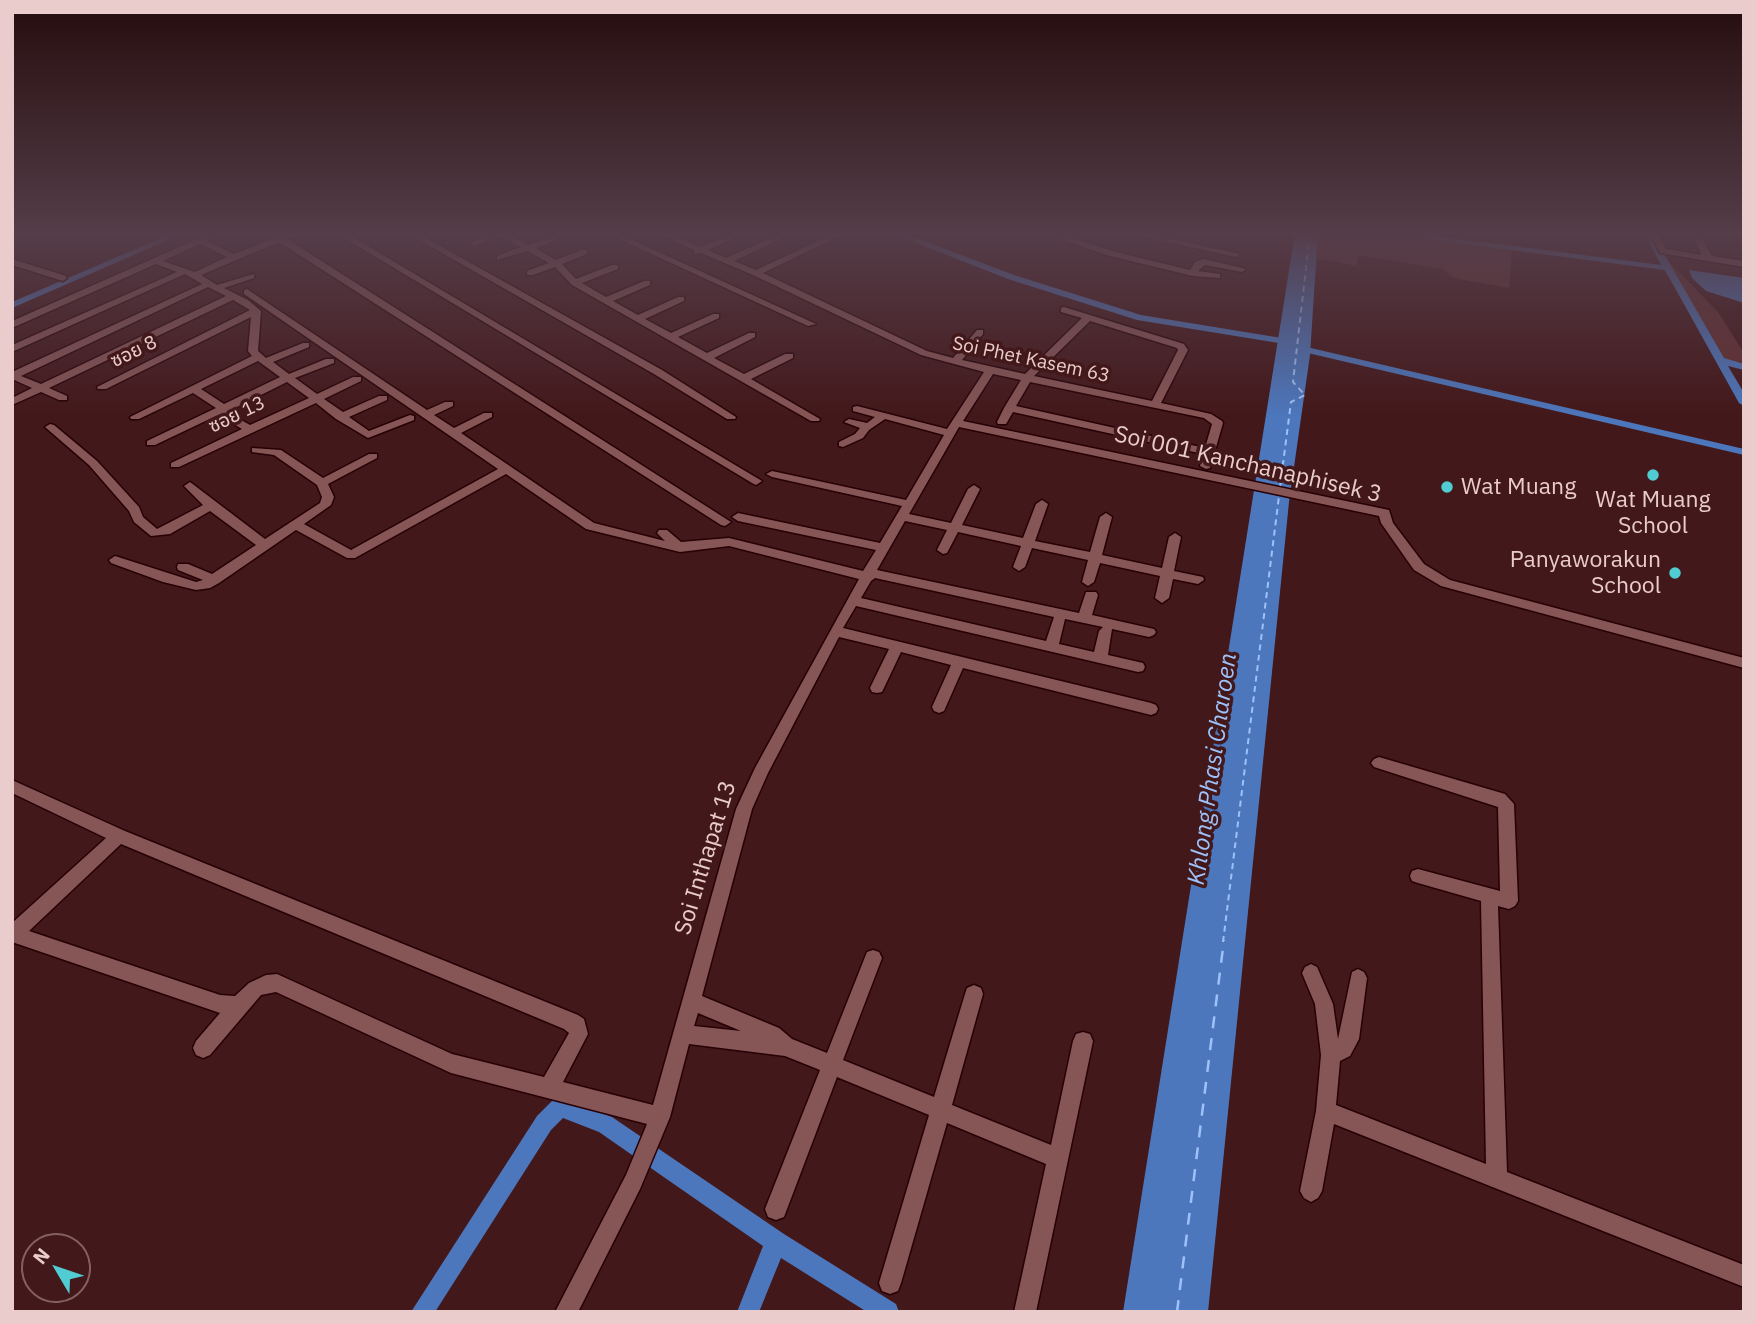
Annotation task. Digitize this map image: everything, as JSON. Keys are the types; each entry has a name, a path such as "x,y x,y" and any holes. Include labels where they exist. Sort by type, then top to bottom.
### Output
{"street":[{"path":"12,325 80,295"},
{"path":"12,349 139,295"},
{"path":"15,373 192,295"},
{"path":"251,295 590,526 665,547 680,548 729,542 869,575 1149,632"},
{"path":"371,295 732,519 883,548"},
{"path":"444,295 756,481"},
{"path":"521,295 658,372 730,417"},
{"path":"596,295 815,419"},
{"path":"606,300 619,295"},
{"path":"747,295 811,324"},
{"name":"Soi Phet Kasem 63","path":"801,295 913,349 955,362 1215,419 1218,423 1209,452"},
{"path":"12,402 233,296 256,311 253,351 340,417 371,435 410,418"},
{"path":"638,318 681,299"},
{"path":"1064,310 1181,346 1183,350 1155,405"},
{"name":"ซอย 8","path":"102,387 256,311"},
{"path":"671,337 716,316"},
{"path":"1002,422 1028,377 1088,317"},
{"path":"955,362 980,332"},
{"path":"707,357 752,335"},
{"path":"135,417 261,359 306,345"},
{"path":"744,378 789,356"},
{"path":"151,443 330,361"},
{"name":"Soi Inthapat 13","path":"566,1312 643,1159 656,1127 744,809 835,631 953,428 990,370"},
{"path":"15,373 62,398"},
{"name":"ซอย 13","path":"175,465 357,379"},
{"path":"115,560 196,586 205,585 325,505 328,497 322,483 277,452 256,446 246,430 195,389"},
{"path":"340,417 383,398"},
{"path":"426,414 449,404"},
{"path":"1009,408 1209,452 1206,466"},
{"name":"Soi 001 Kanchanaphisek 3","path":"857,409 881,417 953,428 1385,513 1388,523 1419,566 1446,583 1744,663"},
{"path":"453,433 488,415"},
{"path":"849,422 871,426 881,417"},
{"path":"843,444 859,436 867,426"},
{"path":"50,427 93,463 135,510 138,519 155,533 166,531 211,506"},
{"path":"322,483 373,456"},
{"path":"296,525 351,555 506,469"},
{"path":"772,474 906,510 954,527 1198,580"},
{"path":"190,486 211,506 265,545"},
{"path":"943,550 974,489"},
{"path":"1019,567 1042,504"},
{"path":"1084,619 1107,517"},
{"path":"663,533 680,548"},
{"path":"1162,598 1175,537"},
{"path":"183,567 214,580"},
{"path":"853,600 1138,667"},
{"path":"1051,646 1059,620"},
{"path":"835,631 1151,709"},
{"path":"1100,658 1106,631"},
{"path":"877,688 897,647"},
{"path":"939,707 958,662"},
{"path":"1380,763 1499,799 1506,804 1509,901 1418,876"},
{"path":"12,786 119,836 571,1022 577,1026 579,1034 549,1088"},
{"path":"119,836 13,934 220,1004 239,1005"},
{"path":"1489,896 1497,1177"},
{"path":"776,1209 873,958"},
{"path":"1311,973 1324,1004 1331,1055 1326,1111 1311,1191"},
{"path":"1331,1055 1343,1049 1349,1039 1358,978"},
{"path":"203,1048 255,989 277,983 451,1063 549,1088 656,1127"},
{"path":"890,1283 974,994"},
{"path":"692,1001 772,1035 785,1046"},
{"path":"683,1034 785,1046 1057,1158"},
{"path":"1025,1312 1083,1041"},
{"path":"1326,1111 1744,1276"}],"shaded area":[{"path":"1679,295 1701,295 1718,312 1744,353 1744,369 1717,361"}],"water":[{"name":"Khlong Phasi Charoen","path":"1285,295 1314,295 1310,355 1289,502 1208,1312 1123,1312"},
{"path":"1718,295 1744,295 1744,303"}],"waterway":[{"path":"12,305 36,295"},
{"path":"1067,295 1140,318 1294,343"},
{"path":"1683,295 1720,360"},
{"path":"1295,347 1744,452"},
{"path":"1720,360 1744,367"},
{"path":"1720,360 1744,403"},
{"path":"422,1312 544,1123 560,1107 605,1124 776,1242"},
{"path":"748,1312 776,1242"},
{"path":"776,1242 888,1312"}],"ferry route":[{"path":"1280,487 1291,402 1305,395 1293,382 1303,295"},
{"path":"1223,942 1279,496"},
{"path":"1177,1312 1224,940"}],"place":[{"name":"Wat Muang School","path":"1653,475"},
{"name":"Wat Muang","path":"1447,487"},
{"name":"Panyaworakun School","path":"1675,573"}]}
